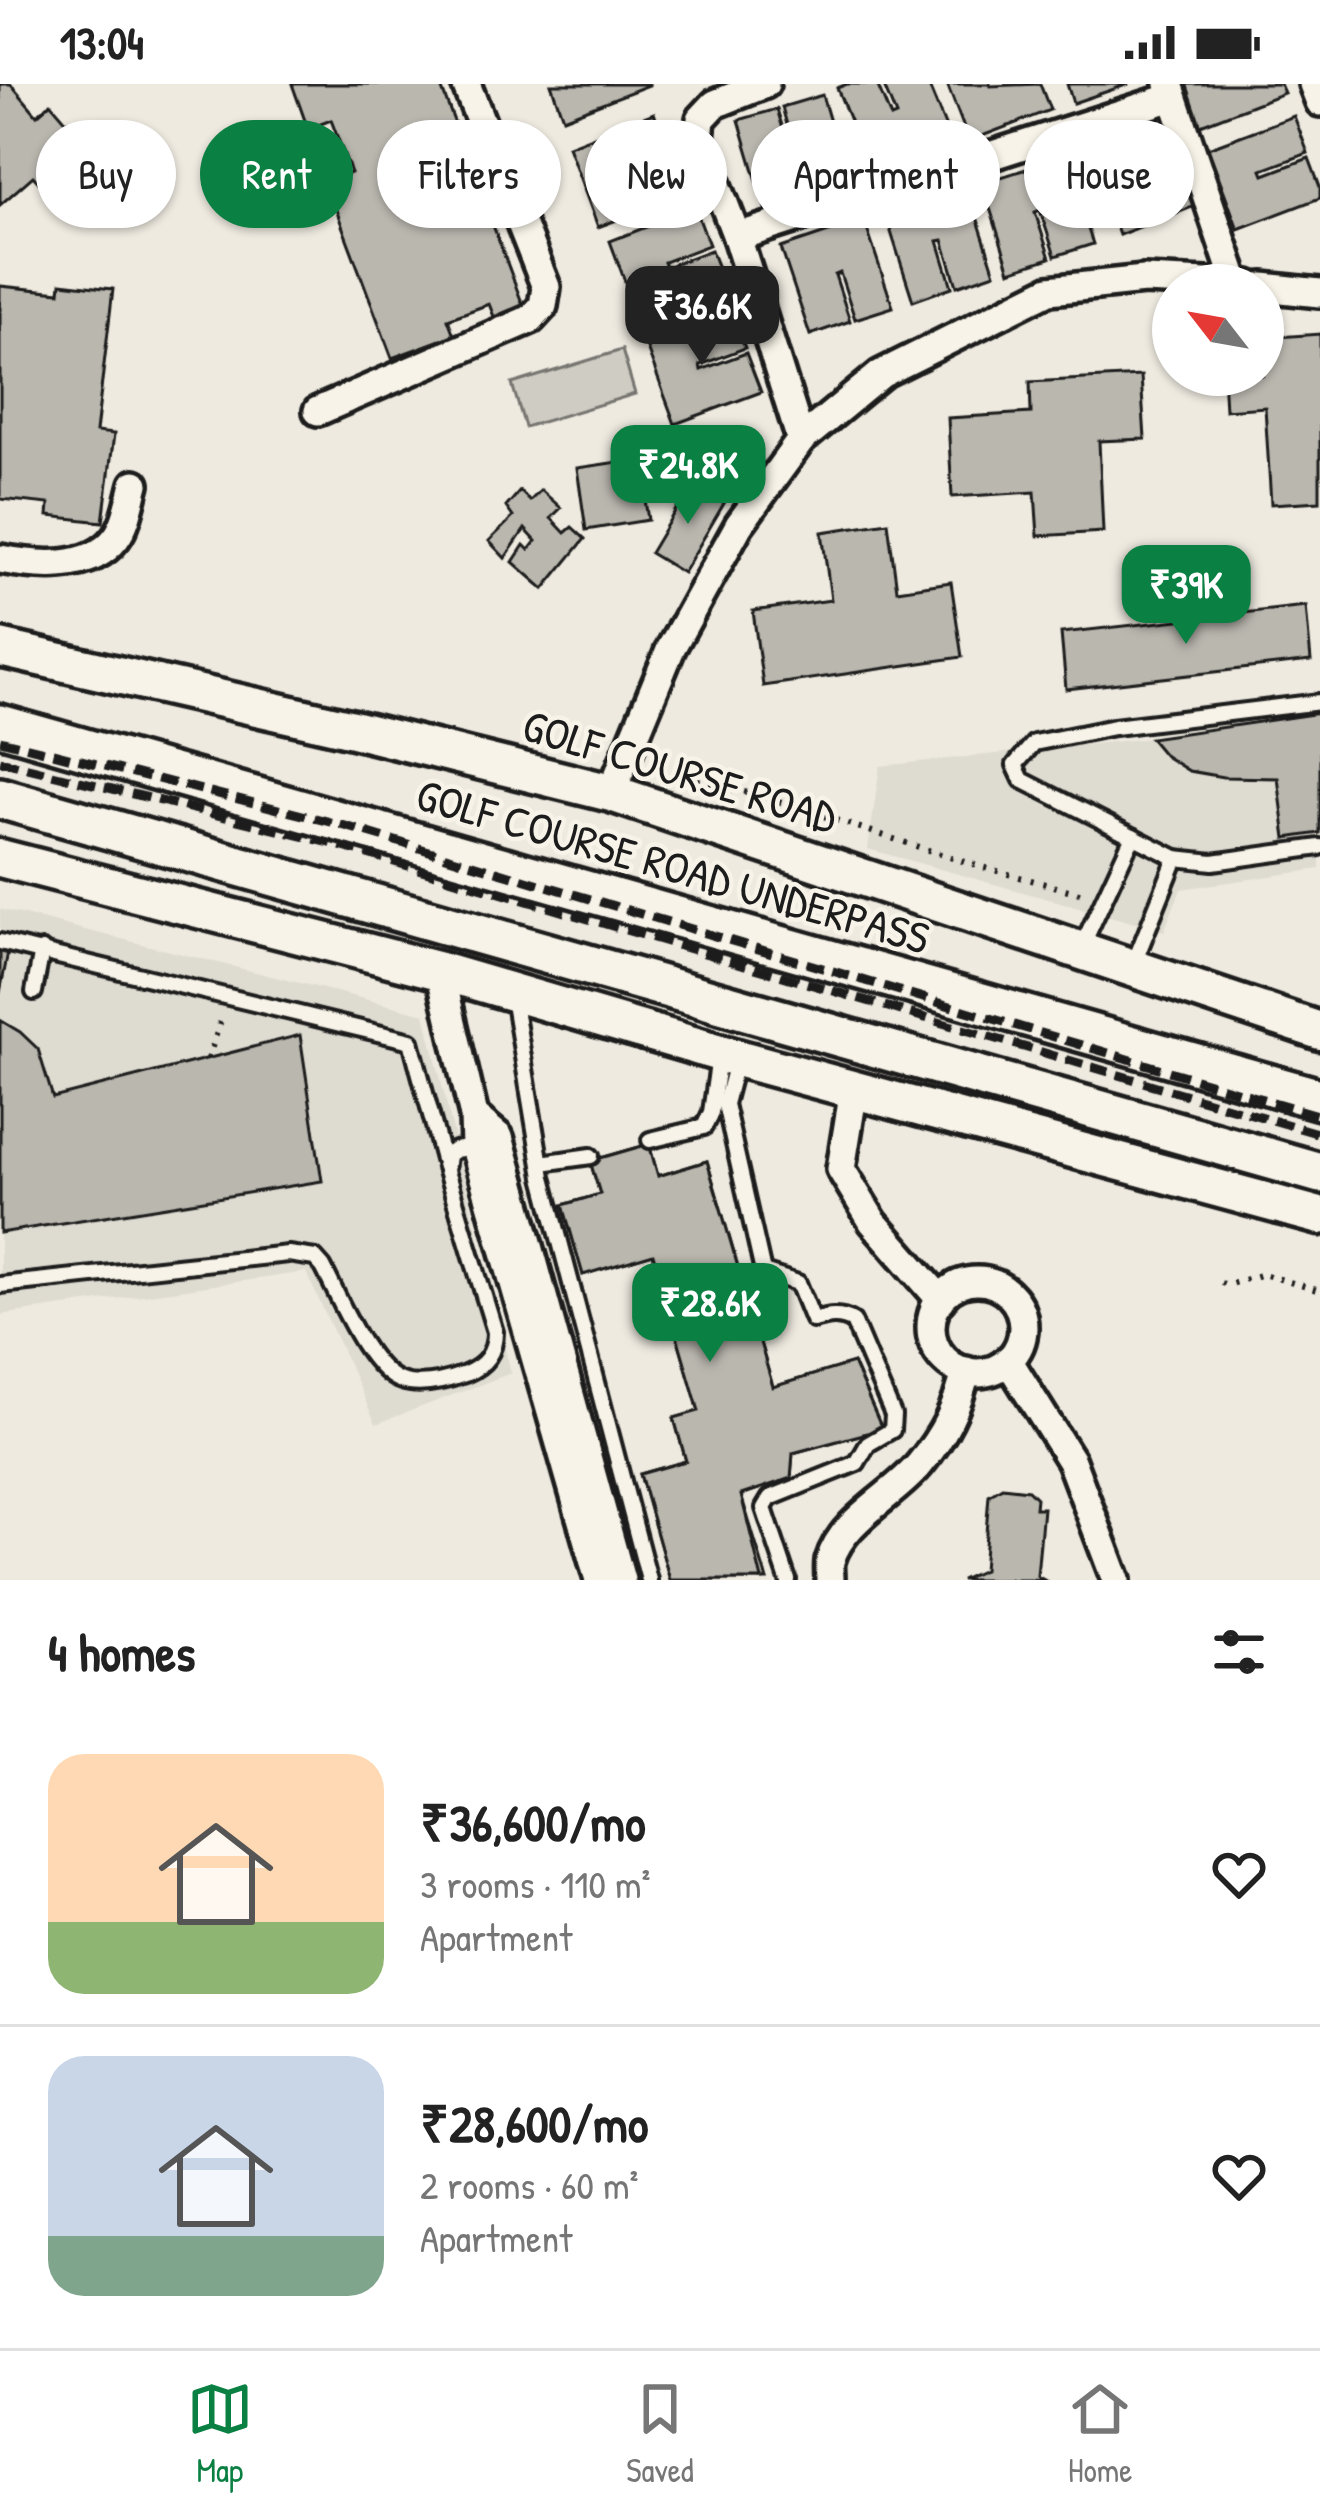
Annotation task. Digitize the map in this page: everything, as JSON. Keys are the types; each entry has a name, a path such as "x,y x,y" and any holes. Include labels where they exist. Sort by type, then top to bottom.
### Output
{"main road":[{"name":"GOLF COURSE ROAD UNDERPASS","path":"0,724 1320,1100"},
{"path":"0,798 1320,1173"}],"street":[{"path":"318,411 532,319 543,306 547,287 466,84"},
{"path":"765,84 715,104 701,119 699,138 801,440"},
{"path":"1313,84 1320,102"},
{"path":"736,237 1171,91 1229,264"},
{"path":"617,777 671,649 739,525 801,440 881,374 1049,290 1152,280"},
{"path":"1284,289 1320,293"},
{"path":"0,559 44,566 94,557 115,538 127,516 135,484"},
{"name":"GOLF COURSE ROAD","path":"0,648 352,729 617,777 1079,950 1320,1031"},
{"path":"0,858 440,971 728,1055 1320,1216"},
{"path":"440,971 475,1116 475,1147 599,1580"},
{"path":"854,1089 841,1169 873,1222 941,1300"},
{"path":"475,1116 499,1137 621,1580"},
{"path":"964,1282 994,1284 1007,1292 1022,1318 1022,1334 1008,1360 981,1373 952,1366 941,1356 931,1328 941,1300 964,1282"},
{"path":"1008,1360 1071,1461 1116,1580"},
{"path":"830,1580 830,1560 847,1532 918,1468 949,1424 966,1372"}],"lane":[{"path":"1320,702 1114,727 1034,743 1016,765 1022,780 1176,858 1213,862 1320,847"},
{"path":"1079,950 1132,836"},
{"path":"1132,968 1176,858"},
{"path":"0,941 411,1042 495,1332 495,1348 470,1372 442,1381 397,1381 359,1336 322,1267 315,1258 304,1255 0,1285"},
{"path":"34,992 42,950"},
{"path":"513,992 541,1163 650,1580"},
{"path":"650,1140 704,1126 728,1055"},
{"path":"728,1055 725,1104 763,1272 798,1283 813,1320 831,1315 853,1321 893,1415 892,1430 868,1444 857,1463 770,1498 764,1508 788,1580"},
{"path":"446,1171 448,1155 475,1147"},
{"path":"541,1163 591,1156"}],"path":[{"path":"617,777 771,800 971,864 1103,899"},
{"path":"208,1059 229,996"},
{"path":"1221,1283 1263,1274 1320,1291"}],"shaded area":[{"path":"622,350 635,394 525,427 512,384"},
{"path":"1320,713 1320,869 1181,889 1164,931 868,849 880,766 1150,738"},
{"path":"0,909 425,1014 511,1373 376,1424 306,1272 0,1315"}],"building":[{"path":"0,84 11,84 37,115 51,103 66,120 36,120 36,179 33,176 0,205"},
{"path":"292,84 440,84 454,120 377,120 377,228 494,228 524,308 495,319 489,304 448,319 454,335 392,358 343,228 353,228 353,120 305,120"},
{"path":"551,84 649,84 649,85 563,118"},
{"path":"877,84 891,118 896,116 883,84 928,84 943,120 850,120 837,88"},
{"path":"947,84 1040,84 1050,110 1000,129 1000,120 961,120"},
{"path":"1067,84 1129,84 1073,103"},
{"path":"1183,84 1280,84 1284,93 1198,126"},
{"path":"822,95 829,120 786,120 782,107"},
{"path":"777,109 780,120 751,120 751,161 739,120"},
{"path":"1294,116 1308,153 1262,170 1264,175 1309,158 1320,198 1238,229 1208,148"},
{"path":"585,139 585,192 568,146"},
{"path":"1024,170 1024,228 1040,228 1050,258 1010,271 996,228 1000,228 1000,177"},
{"path":"643,228 703,228 709,245 664,262 666,267 711,250 726,289 640,322 610,241"},
{"path":"840,228 867,228 893,307 855,319 840,273 835,275 850,321 810,335 781,248"},
{"path":"890,228 981,228 995,273 957,286 943,240 938,241 952,287 913,301"},
{"path":"1046,228 1088,228 1093,244 1055,256"},
{"path":"61,283 113,289 96,432 114,434 103,522 48,516 49,504 0,499 0,286 60,292"},
{"path":"731,311 745,348 700,365 701,370 746,353 761,392 675,424 645,343"},
{"path":"1320,334 1320,501 1271,504 1265,407 1225,410 1224,396 1284,396 1284,337"},
{"path":"1141,376 1145,439 1099,441 1103,532 1038,536 1035,492 952,497 948,418 1031,413 1030,382"},
{"path":"639,459 648,520 586,530 577,468"},
{"path":"693,481 726,500 683,573 650,553"},
{"path":"541,490 561,508 551,518 565,533 572,527 585,539 544,589 513,562 524,545 529,550 536,541 525,529 505,558 489,541 513,517 506,507 520,491 530,501"},
{"path":"888,522 897,590 951,582 962,657 763,686 753,611 831,600 822,532"},
{"path":"1306,606 1311,661 1066,689 1061,633"},
{"path":"1320,713 1320,833 1286,838 1278,778 1189,771 1165,756 1150,738"},
{"path":"0,951 8,952 0,993"},
{"path":"0,1020 38,1049 53,1098 300,1035 322,1181 0,1233"},
{"path":"649,1144 658,1176 707,1161 773,1387 853,1363 882,1429 793,1453 791,1478 741,1495 767,1580 670,1580 640,1474 686,1461 674,1418 699,1411 653,1254 583,1275 563,1205 600,1194 590,1161"},
{"path":"649,1144 658,1176 707,1161 773,1387 853,1363 882,1429 793,1453 791,1478 741,1495 762,1580 670,1580 640,1474 686,1461 674,1418 699,1411 653,1254 583,1275 563,1205 600,1194 590,1161"},
{"path":"1002,1487 1028,1490 1036,1498 1035,1508 1043,1508 1037,1576 1044,1580 961,1580 983,1570 989,1495"}],"railway":[{"path":"0,740 335,823 1320,1116"},
{"path":"0,761 330,843 1320,1134"}]}
